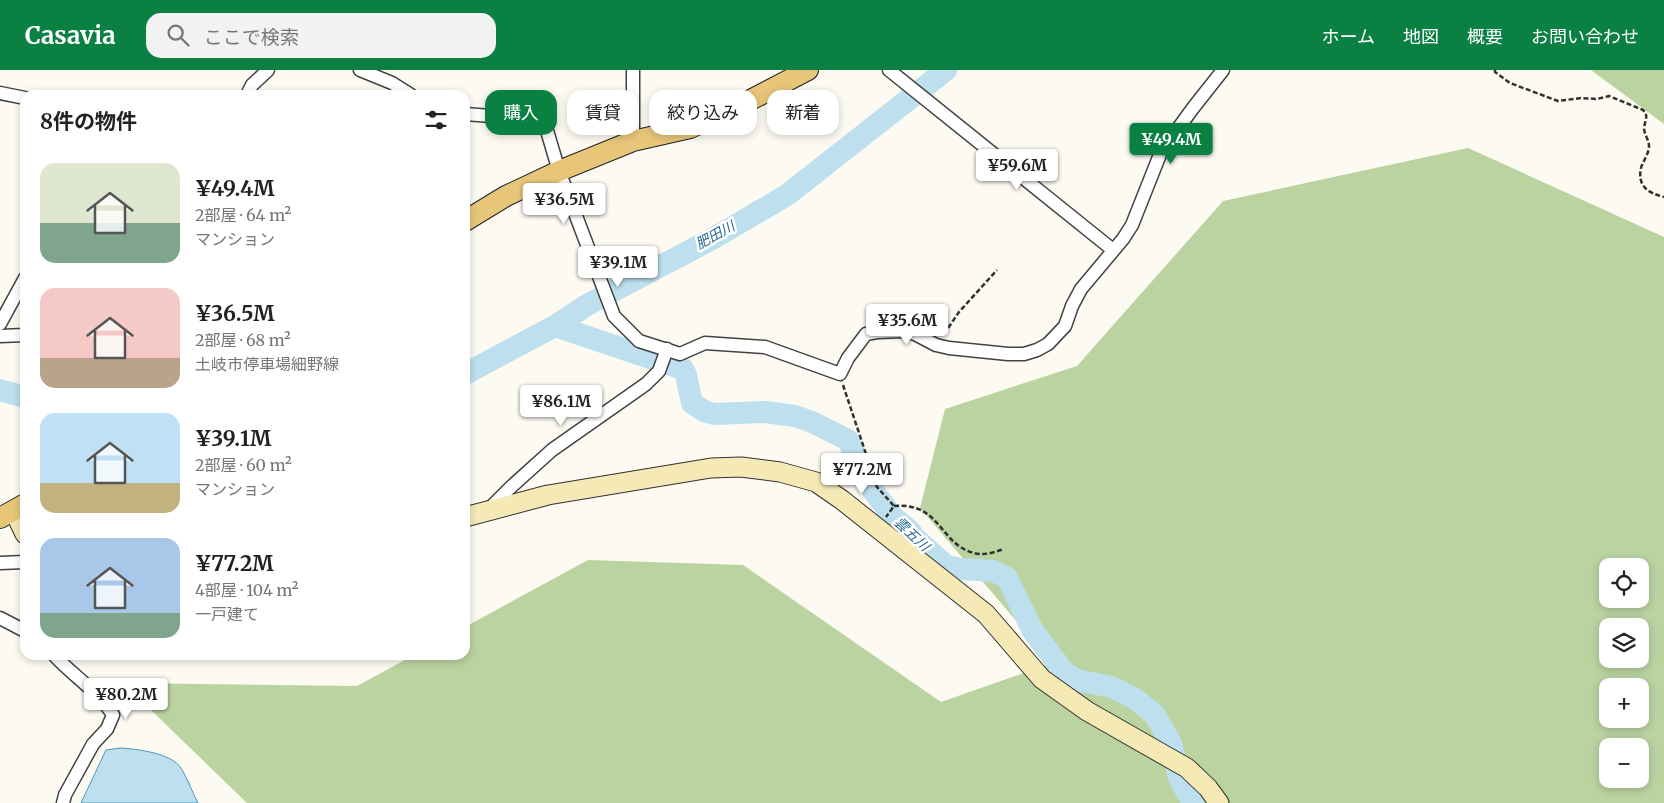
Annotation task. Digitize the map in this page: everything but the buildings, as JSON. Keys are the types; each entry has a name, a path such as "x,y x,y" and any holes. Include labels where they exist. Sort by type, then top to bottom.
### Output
{"main road":[{"path":"470,218 506,196 559,171 633,141 690,128 737,107 808,70"}],"street":[{"path":"250,90 252,85 268,70"},
{"path":"360,70 392,83 403,90"},
{"path":"633,70 633,141"},
{"path":"889,70 1113,250"},
{"path":"470,114 491,116 542,114 559,171 614,316 639,341 680,354 705,343 765,347 840,374 848,358 866,334 877,332 902,331 915,334 949,348 1024,354 1048,344 1065,326 1081,288 1132,225 1161,152 1223,70"},
{"path":"0,93 20,97"},
{"path":"0,324 20,287"},
{"path":"0,336 20,335"},
{"path":"488,510 552,450 646,384 659,371 666,351"},
{"path":"470,515 548,495 711,468 741,467 780,472 816,482 878,528 986,614 1042,679 1087,710 1186,768 1208,788 1219,803"},
{"path":"13,511 20,524"},
{"path":"0,563 20,562"},
{"path":"0,618 20,628"},
{"path":"59,660 95,692 108,706 113,716 107,729 93,744 65,795 63,803"}],"path":[{"path":"1495,70 1510,82 1558,101 1581,98 1597,99 1609,96 1643,110 1647,118 1644,133 1649,144 1640,176 1646,190 1664,197"},
{"path":"938,345 946,329 959,312 996,270"},
{"path":"840,374 877,487 894,506 915,508 928,514 957,545 975,554 984,554 1004,549"},
{"path":"878,528 894,506"}],"green space":[{"path":"1591,70 1664,70 1664,124"},
{"path":"1468,148 1664,237 1664,803 247,803 123,683 357,686 405,660 470,660 470,624 588,560 743,565 941,702 1052,663 920,508 945,409 1077,366 1223,201"}],"water":[{"path":"120,748 162,755 176,763 181,768 198,803 81,803 106,750"}],"waterway":[{"name":"肥田川","path":"470,371 555,326 587,305 712,239 787,195 946,70"},
{"name":"雲五川","path":"555,326 683,369 692,403 704,411 714,414 765,412 795,416 812,422 848,440 870,486 892,516 945,565 959,569 994,571 1007,578 1033,631 1064,672 1076,680 1112,687 1134,698 1154,714 1171,743 1179,778 1193,803"},
{"name":"肥田川","path":"0,390 20,396"}]}
